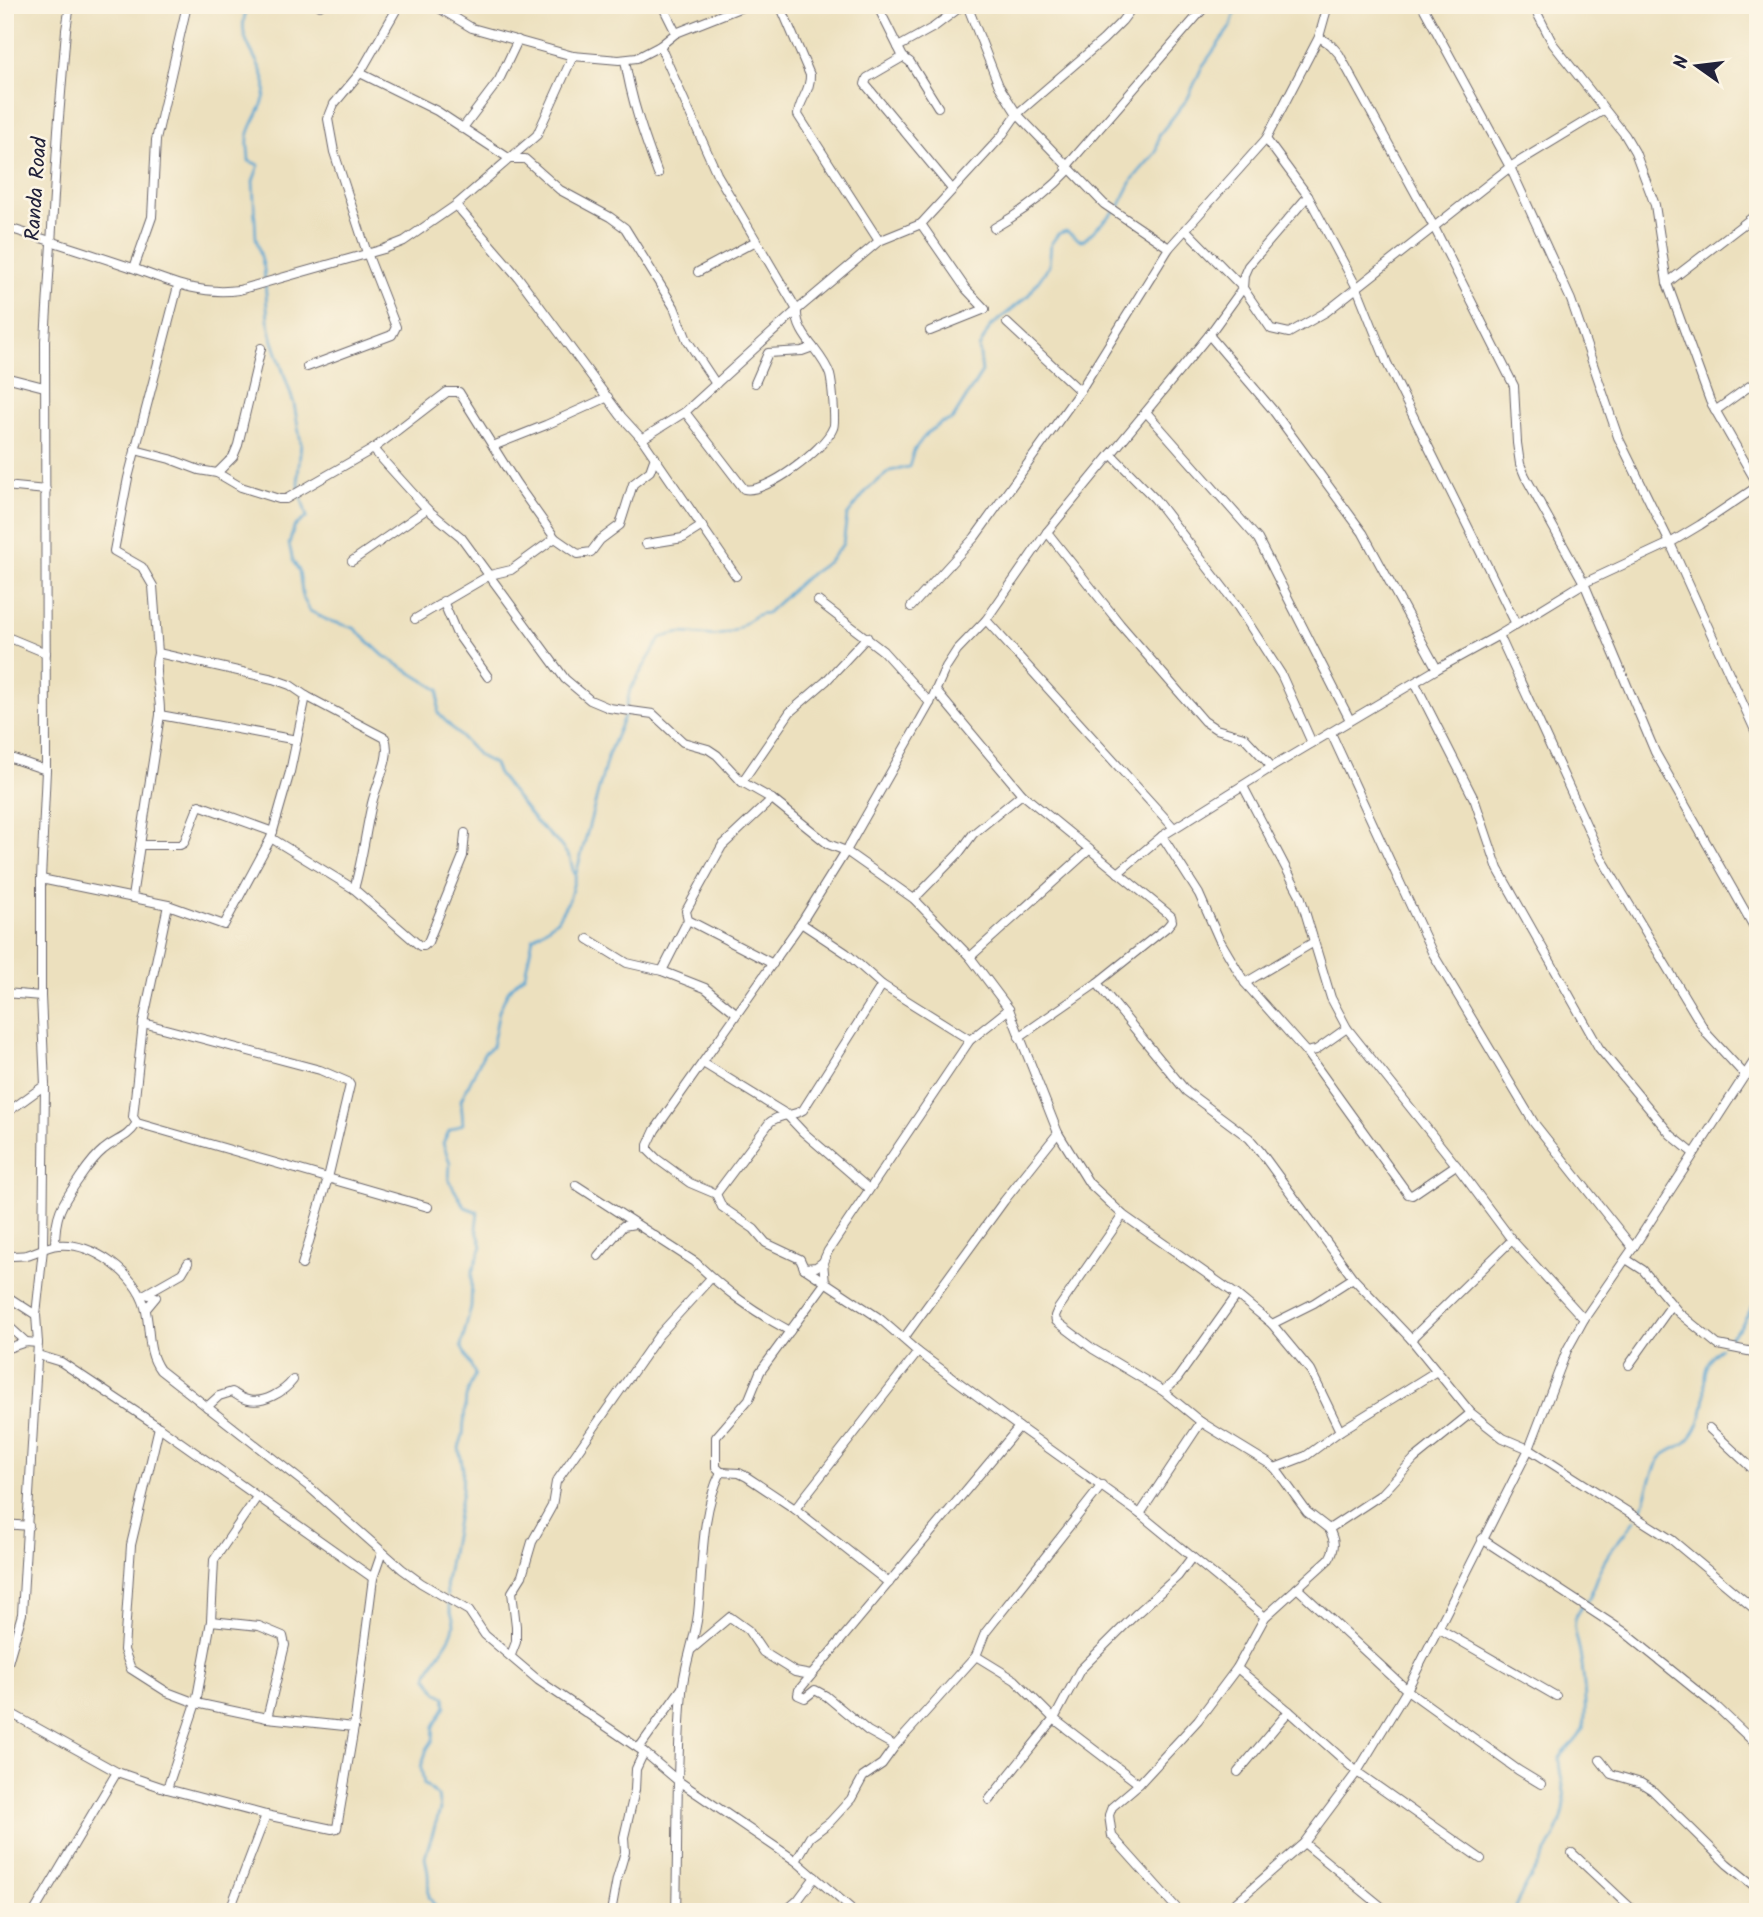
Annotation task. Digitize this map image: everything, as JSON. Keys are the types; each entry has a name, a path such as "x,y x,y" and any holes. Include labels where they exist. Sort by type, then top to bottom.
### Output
{"street":[{"name":"Randa Road","path":"5,1673 22,1614 38,1355 36,1315 43,1249 45,1085 41,996 41,879 46,770 44,387 51,240 70,5"},
{"path":"134,268 152,217 156,140 187,5"},
{"path":"209,5 220,5"},
{"path":"307,367 395,332 396,327 367,253 334,152 328,119 334,104 360,73 398,5"},
{"path":"434,5 472,28 573,55 625,60 637,58 660,46 676,33 747,5"},
{"path":"662,5 676,33"},
{"path":"780,5 810,75 811,85 798,106 798,115 880,241"},
{"path":"877,5 903,57 910,62 938,107"},
{"path":"898,47 934,27 965,5 999,86 1017,114 1067,169 1104,204 1169,248"},
{"path":"642,439 685,412 797,310 880,241 921,223 1001,137 1017,114 1103,40 1134,5"},
{"path":"911,607 975,537 1080,391 1169,248 1266,139 1320,37 1328,5"},
{"path":"1422,5 1510,167 1572,300 1618,437 1670,543 1758,737"},
{"path":"1118,873 1162,836 1272,767 1584,583 1670,543 1758,485 1715,411 1667,283 1655,205 1645,173 1625,135 1553,44 1533,5"},
{"path":"994,228 1010,220 1050,190 1203,8"},
{"path":"1320,37 1339,54 1434,227 1514,386 1520,464 1584,583 1655,751 1758,934"},
{"path":"462,129 499,80 518,40"},
{"path":"660,46 717,174 797,310 796,322 830,374 835,422 830,436 813,453 777,479 757,489 744,489 685,412"},
{"path":"5,227 134,268 178,286 217,291 239,290 367,253 404,241 456,205 537,135 573,55"},
{"path":"903,57 867,78 865,84 952,189"},
{"path":"625,60 635,109 658,174"},
{"path":"360,73 438,111 510,159 525,159 560,190 625,228 674,307 687,340 716,384"},
{"path":"1185,229 1243,288 1270,329 1289,333 1326,312 1510,167 1604,110"},
{"path":"1266,139 1308,196 1357,288 1387,363 1516,624"},
{"path":"1265,1617 1102,1485 918,1352 879,1318 804,1268 800,1259 766,1243 754,1228 722,1207 716,1194 690,1183 657,1159 648,1150 648,1145 655,1130 801,923 846,851 957,650 986,620 1047,532 1209,335 1243,288 1248,266 1308,196"},
{"path":"456,205 519,277 621,416 642,439 736,576"},
{"path":"1667,283 1758,213"},
{"path":"921,223 966,289 985,309 929,331"},
{"path":"698,272 756,241"},
{"path":"132,897 161,698 154,670 158,653 153,586 142,567 114,551 135,450 178,286"},
{"path":"1007,323 1080,391"},
{"path":"1209,335 1272,409 1363,533 1437,668"},
{"path":"755,383 768,353 802,351 813,347"},
{"path":"217,473 233,457 239,445 261,348"},
{"path":"5,377 44,387"},
{"path":"1715,411 1758,380"},
{"path":"135,450 217,473 241,487 286,499 373,449 447,392 459,392 516,483 555,538 578,554 591,552 600,540 620,525 633,484 650,471 654,457"},
{"path":"493,446 608,397"},
{"path":"1146,412 1258,539 1350,720"},
{"path":"373,449 426,509 461,537 559,673 573,686 590,700 609,708 653,714 682,742 708,749 717,755 742,782 772,799 828,844 846,851 914,899 970,957 1009,1009 1058,1133 1089,1183 1123,1215 1237,1295 1272,1324 1311,1371 1340,1431"},
{"path":"1111,454 1155,499 1238,607 1281,674 1312,743"},
{"path":"5,486 46,490"},
{"path":"352,561 426,509"},
{"path":"646,544 683,538 702,526"},
{"path":"1047,532 1120,624 1204,721 1216,729 1244,737 1272,767"},
{"path":"415,619 490,575 511,570 555,538"},
{"path":"443,601 456,632 488,677"},
{"path":"818,601 883,651 930,703"},
{"path":"986,620 1174,828"},
{"path":"1499,635 1602,859 1707,1034 1746,1076"},
{"path":"5,636 46,653"},
{"path":"742,782 790,712 826,681 867,637"},
{"path":"158,653 290,685 385,738 388,745 371,805 362,864 354,889"},
{"path":"1415,683 1475,802 1498,869 1598,1048 1671,1135 1693,1153"},
{"path":"936,691 1022,794 1171,916 1172,921 1167,927 1097,983 1018,1037"},
{"path":"41,879 167,905 224,925 272,835 306,696"},
{"path":"160,715 297,740"},
{"path":"1331,733 1446,978 1534,1124 1633,1248"},
{"path":"5,756 46,770"},
{"path":"1243,786 1300,895 1331,998 1347,1028 1457,1165 1512,1240 1584,1319"},
{"path":"914,899 959,853 973,834 1022,794"},
{"path":"662,971 688,920 686,911 722,846 772,799"},
{"path":"140,845 184,843 199,806 272,835 354,889 420,946 424,946 463,856 465,833"},
{"path":"1162,836 1199,894 1219,939 1245,984 1306,1052 1408,1194 1415,1193 1457,1165"},
{"path":"970,957 1089,850"},
{"path":"167,905 143,1023 133,1118 137,1123 428,1207"},
{"path":"688,920 773,964"},
{"path":"801,923 846,953 883,985 970,1040"},
{"path":"589,939 627,963 662,971 705,988 736,1013"},
{"path":"1245,984 1314,942"},
{"path":"1097,983 1185,1091 1238,1129 1260,1150 1353,1278 1411,1339 1435,1372 1471,1413 1503,1438 1529,1449 1672,1540 1758,1612"},
{"path":"716,1194 761,1131 777,1116 803,1110 883,985"},
{"path":"5,993 41,996"},
{"path":"804,1268 816,1267 823,1262 970,1040 1009,1009"},
{"path":"143,1023 320,1070 350,1085 328,1178 302,1265"},
{"path":"1306,1052 1316,1050 1347,1028"},
{"path":"1314,1063 1316,1050"},
{"path":"1225,1912 1304,1843 1357,1772 1407,1690 1529,1449 1567,1350 1584,1319 1758,1055"},
{"path":"704,1063 786,1114 869,1189"},
{"path":"1751,1065 1758,1076"},
{"path":"5,1114 45,1085"},
{"path":"55,1245 55,1231 64,1199 87,1166 105,1148 129,1135 137,1123"},
{"path":"904,1338 1004,1201 1058,1133"},
{"path":"576,1185 695,1262 751,1310 790,1331"},
{"path":"1123,1215 1058,1309 1056,1321 1093,1349 1163,1391 1201,1422 1275,1468 1313,1518 1329,1529 1335,1540 1335,1550 1329,1559 1265,1617 1237,1668 1198,1720 1139,1784 1112,1807 1109,1815 1112,1836 1181,1912"},
{"path":"598,1256 623,1226 635,1224"},
{"path":"1411,1339 1512,1240"},
{"path":"5,1256 25,1255 55,1245 71,1245 102,1256 130,1280 142,1297 152,1355 160,1370 308,1486 421,1583 469,1611 485,1635 538,1680 642,1750 677,1780 796,1861 855,1912"},
{"path":"1626,1259 1643,1270 1671,1306 1718,1345 1758,1353"},
{"path":"823,1262 825,1283 760,1372 749,1399 716,1437 716,1466 721,1472 738,1473 747,1477 795,1509 889,1583"},
{"path":"146,1309 156,1297 145,1294 182,1273 188,1263"},
{"path":"511,1655 516,1635 512,1592 522,1576 532,1542 552,1506 556,1482 659,1335 711,1278"},
{"path":"1272,1324 1314,1303 1353,1278"},
{"path":"5,1295 36,1315"},
{"path":"1163,1391 1177,1379 1237,1295"},
{"path":"1629,1365 1671,1306"},
{"path":"5,1323 26,1342"},
{"path":"5,1349 26,1342 38,1343"},
{"path":"795,1509 918,1352"},
{"path":"38,1355 61,1362 373,1577"},
{"path":"1275,1468 1306,1456 1340,1431 1435,1372"},
{"path":"206,1407 219,1396 232,1392 247,1400 256,1401 276,1394 288,1387 293,1380"},
{"path":"1329,1529 1382,1494 1413,1459 1471,1413"},
{"path":"1140,1514 1201,1422"},
{"path":"159,1427 131,1545 124,1650 131,1669 167,1692 196,1703 267,1718 354,1727"},
{"path":"895,1746 868,1731 826,1696 815,1690 801,1698 798,1695 799,1690 1019,1427"},
{"path":"1709,1428 1758,1474"},
{"path":"676,1912 677,1780 682,1688 698,1617 708,1514 721,1472"},
{"path":"796,1861 810,1837 830,1822 851,1798 863,1777 882,1764 976,1656 985,1633 1102,1485"},
{"path":"167,1789 196,1703 211,1621 214,1560 257,1497"},
{"path":"5,1524 29,1526"},
{"path":"1482,1539 1623,1631 1718,1708 1758,1746"},
{"path":"5,1710 117,1772 167,1789 266,1815 337,1828 354,1727 373,1577 383,1552"},
{"path":"989,1800 1054,1719 1080,1670 1178,1576 1192,1557"},
{"path":"1297,1588 1407,1690 1541,1784"},
{"path":"692,1649 730,1617 748,1630 763,1652 795,1672 811,1675"},
{"path":"211,1621 259,1626 283,1636 285,1645 267,1718"},
{"path":"1438,1628 1556,1696"},
{"path":"976,1656 1015,1680 1054,1719 1139,1784"},
{"path":"1237,1668 1357,1772 1481,1859"},
{"path":"611,1912 625,1852 624,1837 642,1750 682,1688"},
{"path":"1238,1772 1289,1711"},
{"path":"1600,1760 1611,1774 1641,1783 1652,1790 1727,1864 1758,1889"},
{"path":"34,1912 117,1772"},
{"path":"229,1912 266,1815"},
{"path":"1304,1843 1388,1912"},
{"path":"1572,1853 1635,1912"},
{"path":"785,1912 815,1877"}],"waterway":[{"path":"249,5 243,26 245,36 262,72 266,89 248,140 249,161 259,165 253,181 256,238 264,268 268,320 294,404 301,443 298,476 307,517 294,527 289,544 293,561 299,571 303,598 310,611 327,620 354,628 384,656 439,690 438,713 479,756 494,764 498,774 536,822 570,858 574,874"},
{"path":"626,707 630,690 661,638 680,633 726,633 738,629 757,615 767,613 806,577 828,562 843,544 847,516 868,489 890,471 909,467 914,450 927,433 941,423 952,420 982,372 979,348 990,327 1028,296 1049,266 1051,244 1058,234 1066,231 1084,240 1119,207 1133,179 1156,152 1159,135 1188,98 1202,67 1231,26 1237,5"},
{"path":"447,1596 446,1582 462,1491 463,1469 459,1448 463,1435 466,1397 475,1374 461,1346 471,1307 472,1273 482,1246 476,1228 478,1212 465,1207 449,1180 450,1163 443,1143 449,1131 463,1124 461,1100 484,1053 492,1047 499,1011 508,991 525,974 533,938 557,920 569,900 608,755 625,714"},
{"path":"1724,1343 1741,1326 1758,1298"},
{"path":"1639,1515 1660,1459 1686,1442 1697,1427 1704,1403 1707,1365 1720,1348"},
{"path":"1513,1912 1558,1830 1565,1802 1559,1759 1583,1729 1584,1692 1575,1630 1576,1616 1590,1597 1608,1554 1635,1520"},
{"path":"439,1912 429,1897 425,1857 440,1810 438,1796 424,1784 421,1767 433,1740 434,1726 446,1706 445,1697 437,1692 427,1676 453,1630 454,1621 448,1602"}]}
